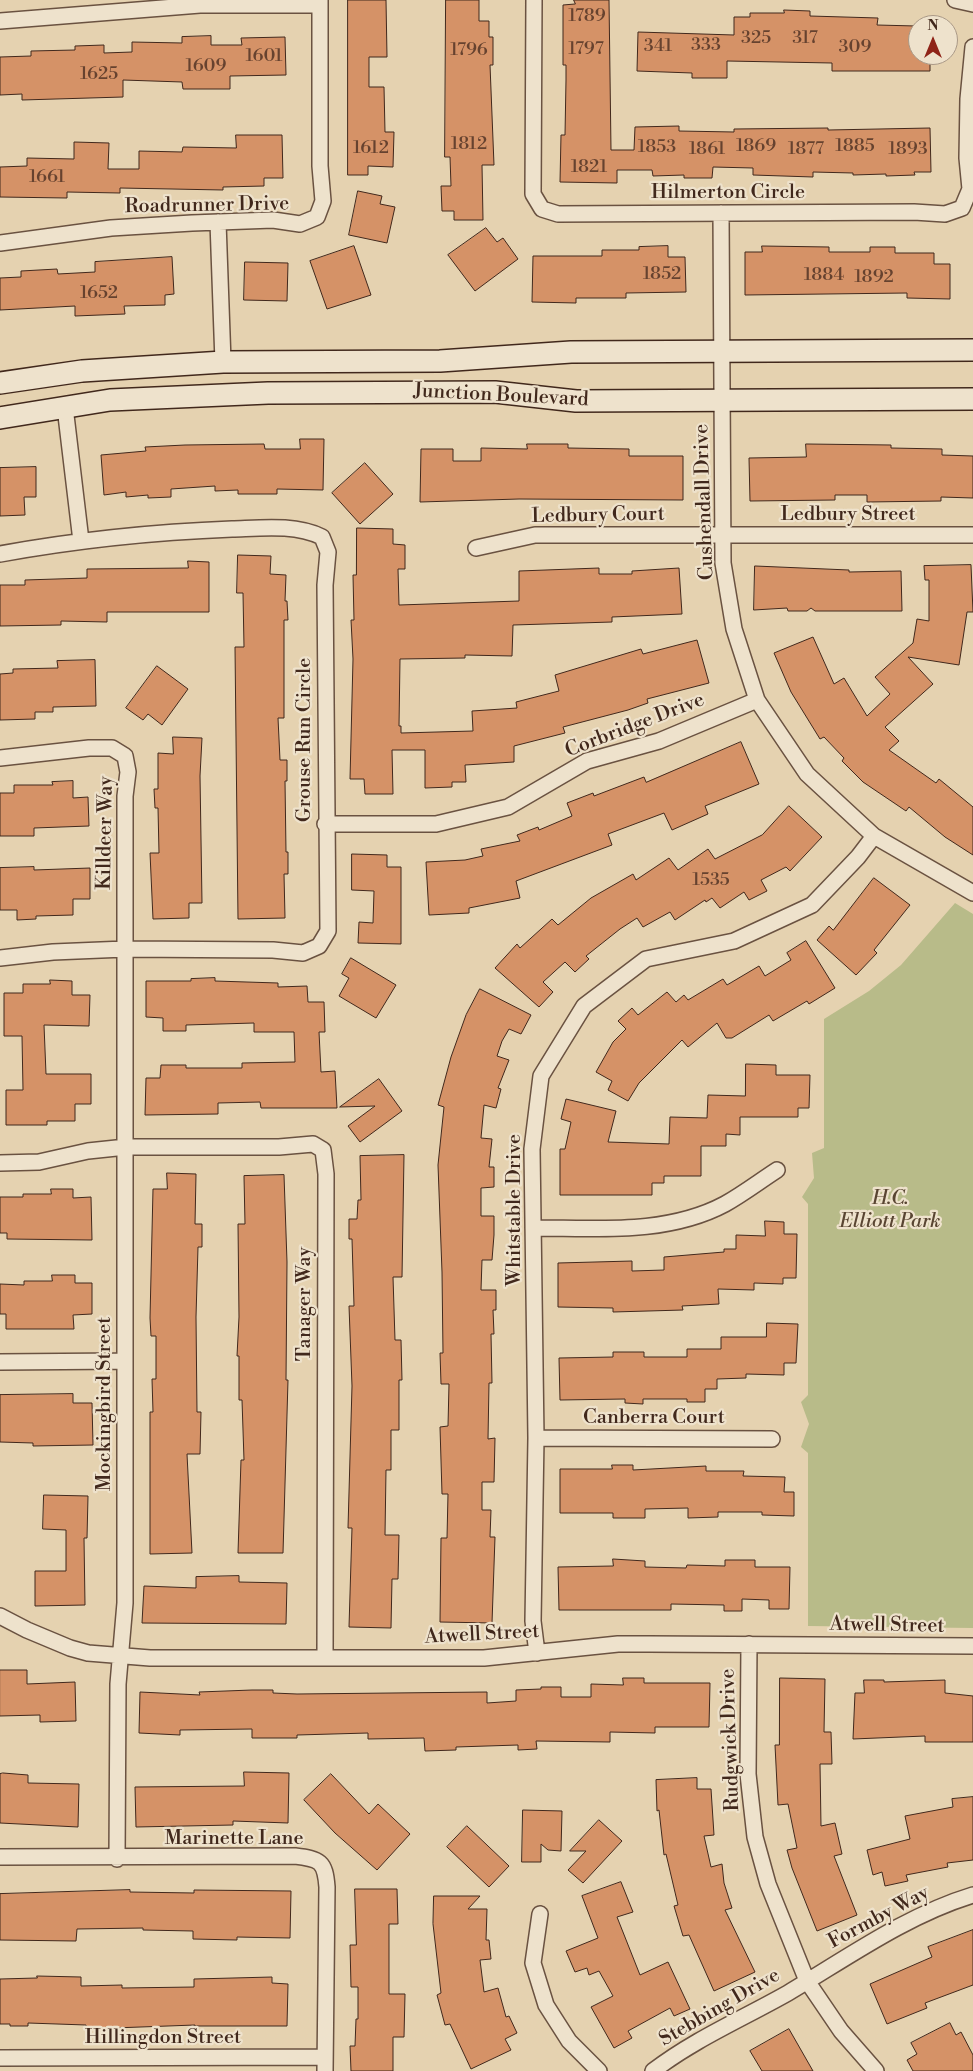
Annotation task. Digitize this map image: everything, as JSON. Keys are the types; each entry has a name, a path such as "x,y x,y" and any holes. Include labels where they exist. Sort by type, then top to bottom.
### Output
{"main road":[{"name":"Junction Boulevard","path":"0,384 82,371 223,362 440,361 571,352 973,350"},
{"name":"Junction Boulevard","path":"0,418 110,400 191,395 495,392 576,401 973,399"}],"street":[{"name":"Hilmerton Circle","path":"534,0 534,194 542,209 558,214 914,212 945,214 962,208 970,189 968,99 973,47"},
{"path":"955,0 973,4"},
{"path":"0,21 192,5 320,2"},
{"name":"Roadrunner Drive","path":"0,242 111,228 273,220 300,224 317,216 323,201 320,166 320,2"},
{"name":"Cushendall Drive","path":"722,213 723,563 734,629 757,700 807,774 874,836 973,893"},
{"path":"218,222 223,362"},
{"path":"65,407 81,541"},
{"name":"Grouse Run Circle","path":"0,554 154,532 269,528 306,530 322,537 328,552 325,585 325,824 328,931 319,946 303,952 125,949 53,952 0,958"},
{"name":"Ledbury Court","path":"476,548 535,535 723,535"},
{"name":"Ledbury Street","path":"723,535 973,535"},
{"name":"Corbridge Drive","path":"325,824 436,824 508,807 586,761 659,741 757,700"},
{"name":"Killdeer Way","path":"0,758 89,748 112,748 125,756 128,772 126,796 125,949"},
{"name":"Whitstable Drive","path":"537,1654 533,1621 536,1438 532,1149 542,1076 584,1006 646,958 734,940 812,905 858,857 874,836"},
{"name":"Mockingbird Street","path":"117,1858 118,1684 126,1603 125,949"},
{"name":"Tanager Way","path":"126,1147 278,1147 313,1144 323,1150 326,1174 324,1658"},
{"path":"0,1163 39,1162 88,1151 126,1147"},
{"path":"533,1228 641,1228 681,1221 725,1204 777,1170"},
{"path":"0,1362 125,1362"},
{"name":"Canberra Court","path":"536,1438 772,1439"},
{"name":"Atwell Street","path":"0,1616 27,1630 70,1648 121,1656 484,1658 537,1654 618,1644 973,1646"},
{"name":"Rudgwick Drive","path":"749,1644 748,1774 755,1837 768,1884 807,1981 840,2032 876,2071"},
{"name":"Marinette Lane","path":"117,1858 296,1856 313,1858 320,1862 325,1870 327,1887 325,2064"},
{"path":"0,1857 117,1858"},
{"name":"Formby Way","path":"807,1981 916,1918 973,1895"},
{"path":"540,1914 533,1963 546,2005 569,2041 599,2071"},
{"name":"Stebbing Drive","path":"653,2071 681,2050 807,1981"},
{"name":"Hillingdon Street","path":"0,2058 325,2064"}],"green space":[{"name":"H.C. Elliott Park","path":"955,903 973,914 973,1628 808,1626 808,1453 801,1447 809,1424 801,1402 808,1395 808,1204 802,1197 814,1178 812,1153 824,1148 824,1019 869,991 901,965"}],"building":[{"path":"348,0 386,0 387,57 369,57 369,87 384,87 385,132 394,132 393,167 368,166 368,175 348,175"},
{"path":"446,0 479,0 479,21 489,21 489,37 493,37 493,65 490,65 494,165 482,165 483,220 454,220 454,211 442,211 441,186 451,186 450,157 445,157"},
{"path":"574,0 609,0 611,150 634,150 635,127 679,126 679,131 734,132 734,129 930,128 931,172 914,172 915,175 886,176 886,174 853,175 853,173 813,172 813,177 753,175 753,168 713,167 712,178 684,178 684,175 653,176 652,170 617,170 617,183 560,182 561,135 565,135 566,80 566,65 563,65 563,5 575,4"},
{"path":"784,10 810,11 810,16 878,18 877,25 908,26 908,65 930,65 930,71 832,71 832,63 727,61 727,78 692,78 692,73 637,71 638,32 734,35 734,17 750,17 750,13 784,13"},
{"path":"211,36 211,45 242,45 241,38 285,37 286,75 230,76 230,89 183,89 182,82 123,80 123,97 22,100 22,94 0,95 0,57 31,56 31,51 75,50 75,46 104,45 104,53 132,52 132,42 182,43 182,37"},
{"path":"236,135 282,135 283,178 264,178 264,186 223,187 223,190 120,188 120,193 67,192 67,198 0,197 0,167 27,166 27,158 74,159 74,142 109,143 108,169 139,169 139,151 182,152 183,147 236,148"},
{"path":"358,191 382,196 380,204 395,207 387,243 349,235"},
{"path":"486,228 497,242 503,238 518,259 475,291 448,255"},
{"path":"354,246 371,295 327,309 310,261"},
{"path":"668,246 668,257 685,257 686,292 626,293 626,298 576,298 576,303 532,302 533,256 602,256 602,250 639,250 639,247"},
{"path":"762,246 829,247 829,252 870,252 870,247 895,247 895,253 934,253 934,264 950,264 950,299 907,298 907,293 745,295 745,252 762,252"},
{"path":"172,257 174,294 165,295 165,305 124,306 125,314 75,316 75,306 0,310 0,278 21,277 21,271 57,269 58,274 95,272 95,262"},
{"path":"245,262 288,263 287,301 244,300"},
{"path":"300,439 324,439 323,490 277,489 277,494 238,494 238,490 215,491 215,486 171,489 171,497 148,498 148,495 126,497 126,492 104,495 101,455 146,451 145,447 185,445 264,444 265,449 300,449"},
{"path":"527,444 568,444 568,448 629,449 629,456 683,456 683,500 519,499 420,502 421,449 453,449 453,461 481,461 481,448 527,449"},
{"path":"806,444 891,445 891,448 942,449 942,455 973,456 973,498 941,497 941,501 867,502 867,495 835,495 835,500 750,501 749,458 806,457"},
{"path":"365,463 393,494 360,524 332,493"},
{"path":"36,467 36,497 24,497 25,515 0,516 0,468"},
{"path":"357,528 393,529 393,544 405,545 405,569 398,569 399,605 519,601 519,571 599,568 599,574 632,574 632,571 679,568 682,614 612,617 612,622 513,625 512,656 465,655 465,658 400,659 399,726 401,726 401,733 473,731 472,711 517,708 516,702 559,691 555,675 641,649 643,654 697,640 709,683 647,699 648,703 628,710 563,727 565,733 514,746 514,762 465,765 466,782 452,782 452,787 425,788 425,750 392,750 393,794 365,794 364,779 350,779 353,659 351,620 354,620 353,575 356,575"},
{"path":"238,555 271,556 270,574 286,575 285,601 287,601 288,620 284,620 284,718 278,718 280,760 287,760 287,781 285,781 288,874 284,874 285,918 238,919 235,647 244,647 243,593 237,593"},
{"path":"188,561 209,562 209,612 107,612 107,622 61,621 61,625 0,626 0,585 25,585 25,580 87,578 87,569 188,568"},
{"path":"971,565 973,612 967,612 959,665 908,657 933,684 885,727 899,741 889,750 936,783 939,779 973,807 973,855 945,837 909,807 906,811 863,782 842,761 844,758 824,737 820,739 791,692 774,653 813,637 834,684 844,678 867,716 890,694 875,677 913,643 917,619 929,621 929,580 925,580 924,566"},
{"path":"755,566 849,570 849,572 901,571 902,611 815,611 811,608 807,611 788,611 787,608 754,610"},
{"path":"95,660 96,706 53,707 53,712 35,712 35,719 0,720 0,674 13,673 13,669 58,668 57,661"},
{"path":"157,666 188,689 162,725 148,714 143,720 126,708"},
{"path":"173,737 202,738 200,776 202,903 189,903 189,918 153,919 150,853 159,853 158,808 155,808 154,789 158,789 158,753 173,754"},
{"path":"741,742 759,784 705,806 708,814 672,830 664,813 608,834 612,845 516,881 520,898 469,908 469,913 429,915 426,862 465,860 483,856 481,849 520,841 517,835 538,827 539,830 572,816 567,803 593,793 594,796 644,777 646,782"},
{"path":"73,781 73,798 88,797 89,826 34,828 34,836 0,836 0,793 14,793 14,785 53,785 52,782"},
{"path":"789,806 822,837 790,871 786,867 761,880 767,891 749,900 744,892 720,908 712,898 706,902 705,900 675,920 670,912 643,927 637,918 586,956 589,959 575,972 565,962 543,982 553,992 539,1007 495,968 517,944 520,948 552,919 558,925 591,898 633,874 636,880 669,858 678,870 708,849 715,859 762,835"},
{"path":"352,854 387,855 387,867 401,867 401,944 358,943 359,922 373,923 374,891 352,890"},
{"path":"34,867 34,870 90,868 90,899 73,899 73,915 36,916 36,919 17,920 17,910 0,910 0,868"},
{"path":"874,878 910,905 874,950 877,953 856,975 817,940 829,926 833,930"},
{"path":"806,941 835,988 809,1004 807,1001 773,1021 769,1015 732,1038 726,1038 717,1023 688,1047 682,1040 639,1083 628,1101 608,1090 612,1081 596,1072 613,1042 626,1029 618,1021 632,1008 638,1015 667,992 676,1002 684,995 688,1000 723,979 727,985 759,966 765,976 791,960 787,953"},
{"path":"351,958 396,985 376,1018 339,996 349,978 342,974"},
{"path":"215,978 215,981 278,983 278,987 307,986 308,1002 324,1002 325,1032 319,1032 321,1072 335,1071 337,1108 261,1108 260,1102 218,1103 218,1114 145,1115 146,1078 160,1078 161,1065 186,1065 186,1068 242,1068 242,1063 295,1062 294,1032 254,1032 254,1023 186,1025 186,1031 163,1031 163,1018 146,1017 146,981 191,981 191,979"},
{"path":"50,980 72,981 72,995 90,995 89,1026 44,1025 46,1074 91,1074 91,1104 75,1104 75,1121 47,1121 47,1125 6,1125 6,1090 23,1090 22,1036 4,1036 4,993 23,993 23,984 50,984"},
{"path":"480,989 531,1015 521,1034 509,1029 502,1041 497,1056 509,1060 498,1088 501,1089 496,1108 484,1105 481,1138 492,1139 489,1167 494,1167 494,1187 481,1188 481,1216 494,1216 494,1235 492,1260 482,1260 481,1290 496,1290 496,1310 493,1310 494,1334 491,1334 492,1383 489,1383 488,1439 495,1438 494,1482 482,1482 482,1510 491,1510 490,1537 495,1537 492,1623 440,1622 441,1538 447,1538 448,1494 442,1494 440,1427 448,1426 449,1384 441,1384 440,1353 443,1353 442,1272 438,1165 444,1107 438,1105 451,1057 466,1015"},
{"path":"746,1064 776,1065 776,1075 810,1075 809,1108 798,1108 798,1117 740,1117 740,1135 726,1134 726,1146 701,1146 701,1176 664,1176 664,1183 652,1183 652,1195 560,1195 560,1149 565,1149 571,1122 561,1119 566,1099 616,1111 608,1142 669,1144 670,1117 707,1118 708,1095 745,1096"},
{"path":"379,1079 402,1111 360,1142 348,1126 375,1106 340,1107"},
{"path":"404,1155 402,1277 393,1277 395,1340 401,1340 402,1380 399,1380 399,1430 391,1430 391,1470 386,1470 385,1535 399,1535 398,1579 392,1579 391,1628 349,1627 352,1528 348,1528 352,1386 349,1306 354,1306 352,1239 349,1239 349,1219 357,1219 358,1200 361,1200 360,1156"},
{"path":"167,1173 196,1174 195,1224 202,1224 202,1247 198,1247 196,1317 197,1412 201,1412 200,1454 187,1454 192,1553 150,1554 150,1412 153,1412 152,1379 156,1379 156,1336 151,1336 150,1318 153,1189 167,1189"},
{"path":"284,1175 287,1262 286,1380 288,1380 283,1553 238,1553 241,1460 244,1460 242,1400 239,1400 239,1356 237,1356 239,1317 238,1224 245,1224 244,1176"},
{"path":"51,1189 73,1189 73,1198 91,1197 92,1240 7,1239 7,1233 0,1233 0,1197 23,1197 23,1194 51,1194"},
{"path":"765,1221 784,1222 784,1234 797,1234 796,1278 783,1278 783,1284 754,1283 754,1290 718,1289 719,1304 682,1306 683,1310 613,1312 613,1308 558,1307 558,1263 632,1261 632,1271 664,1270 664,1257 724,1252 724,1249 736,1249 736,1235 765,1236"},
{"path":"52,1275 75,1275 75,1283 92,1283 92,1314 73,1315 74,1329 6,1329 6,1314 0,1314 0,1284 24,1285 24,1281 52,1281"},
{"path":"767,1323 798,1324 796,1363 784,1363 784,1375 746,1374 746,1378 717,1379 717,1389 705,1389 705,1402 687,1402 687,1399 643,1399 643,1404 625,1403 625,1399 560,1400 559,1358 613,1357 613,1352 644,1352 644,1357 687,1357 687,1349 721,1349 721,1337 766,1337"},
{"path":"73,1394 73,1403 92,1403 93,1445 33,1446 33,1443 0,1442 0,1395"},
{"path":"612,1465 633,1465 633,1470 706,1466 706,1471 744,1471 743,1476 785,1477 784,1492 794,1492 794,1516 762,1515 762,1512 718,1512 718,1517 688,1518 688,1508 645,1509 645,1518 613,1518 613,1513 560,1513 560,1469 612,1469"},
{"path":"44,1495 88,1496 87,1538 84,1538 85,1605 35,1606 35,1571 66,1571 66,1530 43,1529"},
{"path":"613,1559 645,1561 645,1567 686,1568 687,1565 725,1566 725,1560 755,1560 755,1567 790,1567 789,1609 769,1609 769,1600 742,1599 742,1611 724,1611 724,1605 671,1604 671,1610 559,1610 558,1567 613,1566"},
{"path":"239,1576 239,1582 287,1583 286,1624 142,1623 144,1586 196,1588 196,1577"},
{"path":"0,1670 27,1670 27,1684 75,1682 76,1721 40,1722 40,1715 0,1716"},
{"path":"623,1678 644,1678 644,1683 710,1683 709,1727 655,1727 655,1733 610,1732 610,1742 536,1741 537,1749 518,1750 518,1745 456,1747 456,1750 425,1751 424,1738 368,1739 368,1733 297,1735 297,1738 252,1738 252,1729 180,1730 180,1735 139,1733 140,1692 200,1695 199,1692 252,1690 273,1690 273,1693 297,1694 487,1692 487,1703 516,1701 516,1690 541,1689 541,1687 561,1687 561,1697 591,1697 591,1684 623,1685"},
{"path":"780,1678 825,1679 824,1732 831,1732 832,1764 820,1764 821,1826 835,1823 842,1854 834,1856 857,1915 817,1931 792,1868 787,1850 797,1848 788,1804 778,1805 775,1745 779,1745"},
{"path":"864,1680 884,1680 884,1682 945,1680 945,1693 973,1696 973,1742 925,1742 925,1736 853,1739 855,1693 864,1693"},
{"path":"244,1772 289,1773 288,1823 233,1821 233,1825 136,1827 135,1787 244,1786"},
{"path":"0,1774 28,1775 28,1783 79,1784 78,1827 0,1823"},
{"path":"331,1774 369,1814 378,1804 410,1834 377,1870 335,1833 304,1800"},
{"path":"697,1778 697,1789 711,1789 714,1835 704,1836 711,1867 722,1864 724,1883 732,1908 725,1910 755,1972 714,1991 689,1935 683,1936 674,1906 678,1905 666,1854 664,1855 659,1810 657,1811 656,1780"},
{"path":"973,1797 973,1860 947,1863 948,1867 906,1875 908,1881 885,1886 882,1872 873,1875 867,1850 910,1839 905,1816 953,1807 952,1799"},
{"path":"523,1810 562,1811 561,1851 548,1850 541,1844 541,1862 522,1862"},
{"path":"599,1820 622,1841 583,1883 568,1870 586,1851 570,1851"},
{"path":"467,1826 509,1866 489,1887 447,1847"},
{"path":"621,1882 633,1912 617,1917 640,1975 668,1962 690,2009 674,2016 670,2008 628,2031 632,2038 614,2048 591,2007 613,1996 599,1971 589,1975 587,1968 575,1972 566,1951 598,1938 582,1896"},
{"path":"355,1889 397,1889 398,1924 389,1924 389,1994 405,1994 404,2037 393,2037 393,2071 351,2071 350,2046 355,2046 356,2019 358,2019 358,1987 351,1987 350,1945 356,1945"},
{"path":"130,1890 130,1892 194,1893 194,1890 291,1891 290,1938 237,1937 237,1940 193,1939 193,1931 143,1930 143,1928 77,1929 76,1941 0,1940 0,1894"},
{"path":"434,1896 480,1896 468,1909 487,1909 486,1940 489,1940 491,1959 480,1960 484,1992 498,1988 506,2017 509,2016 517,2033 505,2039 511,2050 471,2069 450,2024 445,2025 437,1995 441,1993 433,1924"},
{"path":"973,1930 973,1985 925,2003 927,2008 887,2024 870,1984 932,1957 928,1947"},
{"path":"37,1976 81,1977 81,1986 122,1985 122,1988 194,1987 194,1979 272,1977 272,1983 288,1984 287,2026 195,2025 86,2029 86,2025 28,2023 28,2026 10,2026 10,2024 0,2024 0,1979 37,1978"},
{"path":"950,2023 956,2035 961,2032 973,2055 973,2071 913,2071 907,2060 917,2054 911,2043"},
{"path":"789,2029 813,2071 762,2071 750,2051"}]}
